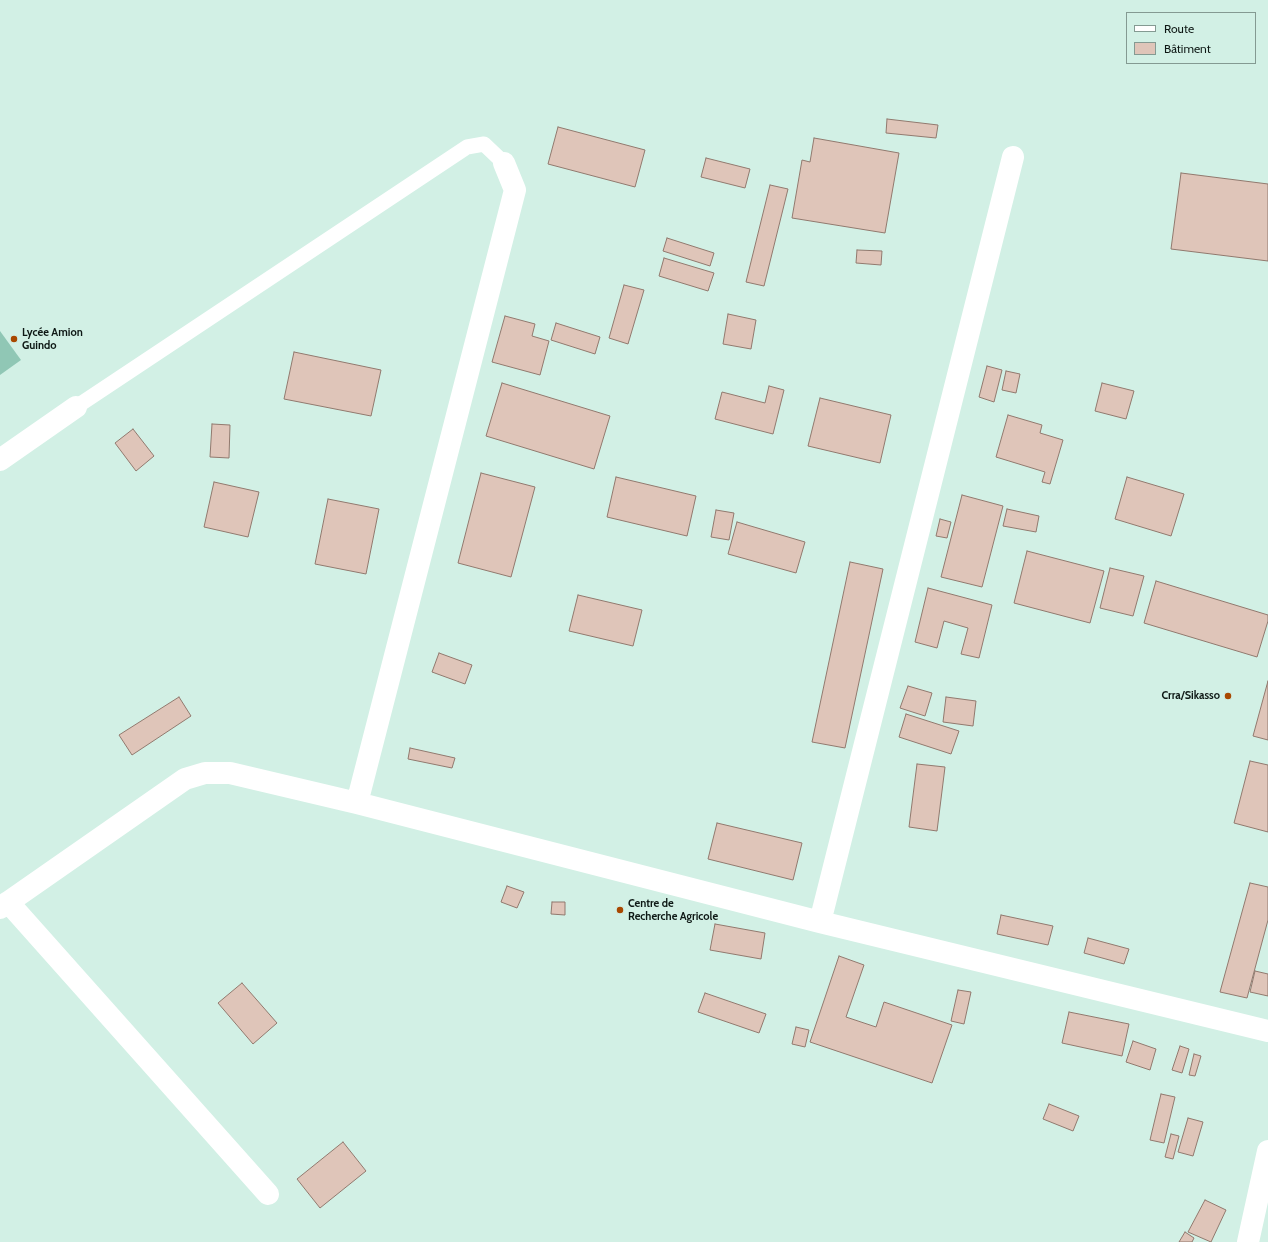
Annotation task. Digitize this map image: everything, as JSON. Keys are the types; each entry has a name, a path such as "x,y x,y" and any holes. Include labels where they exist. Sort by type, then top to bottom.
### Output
{"street":[{"path":"820,922 1013,157"},
{"path":"357,803 515,190 504,163"},
{"path":"0,460 76,407"},
{"path":"268,1194 4,905 185,779 204,773 230,773 357,803 820,922 1268,1031"},
{"path":"1248,1242 1268,1151"}],"lane":[{"path":"76,407 467,147 484,144 504,163"}],"green space":[{"path":"0,331 21,360 0,375"}],"building":[{"path":"887,119 938,125 936,138 886,133"},
{"path":"558,127 645,150 635,187 548,164"},
{"path":"814,138 899,153 885,233 792,218 802,160 810,162"},
{"path":"706,158 750,169 745,188 701,177"},
{"path":"1181,173 1268,184 1268,261 1171,249"},
{"path":"770,185 788,189 764,286 746,282"},
{"path":"667,238 714,253 710,266 663,251"},
{"path":"857,250 882,251 881,265 856,263"},
{"path":"664,258 714,273 708,291 659,276"},
{"path":"624,285 644,290 628,344 609,338"},
{"path":"728,314 756,320 751,349 723,344"},
{"path":"505,316 535,324 532,336 549,341 540,375 492,362"},
{"path":"556,323 600,337 595,354 551,340"},
{"path":"294,352 381,370 371,416 284,399"},
{"path":"987,366 1002,370 994,402 979,397"},
{"path":"1006,371 1020,374 1016,393 1002,390"},
{"path":"502,383 610,416 594,469 486,436"},
{"path":"1102,383 1134,391 1126,419 1095,411"},
{"path":"769,386 784,390 773,434 715,419 722,392 765,403"},
{"path":"820,398 891,415 880,463 808,446"},
{"path":"1008,415 1042,425 1040,433 1063,440 1050,484 1042,482 1045,472 996,457"},
{"path":"212,424 230,425 229,458 210,457"},
{"path":"133,429 154,456 136,471 115,443"},
{"path":"481,473 535,487 511,577 458,563"},
{"path":"616,477 696,496 687,536 607,517"},
{"path":"1127,477 1184,494 1171,536 1115,519"},
{"path":"214,482 259,492 248,537 204,527"},
{"path":"962,495 1003,506 982,587 941,577"},
{"path":"328,499 379,509 366,574 315,564"},
{"path":"1007,509 1039,516 1036,532 1003,526"},
{"path":"716,510 734,513 729,540 711,537"},
{"path":"940,519 951,522 947,538 936,536"},
{"path":"737,522 805,542 796,573 728,554"},
{"path":"1027,551 1104,571 1090,623 1014,603"},
{"path":"850,562 883,569 845,748 812,742"},
{"path":"1110,568 1144,576 1133,616 1100,608"},
{"path":"1156,581 1268,615 1268,621 1257,657 1144,623"},
{"path":"928,588 992,605 979,658 961,654 968,628 944,621 937,648 915,642"},
{"path":"578,595 642,610 633,646 569,631"},
{"path":"439,653 472,665 465,684 432,672"},
{"path":"1268,681 1268,740 1253,736"},
{"path":"908,686 932,693 925,716 900,708"},
{"path":"179,697 191,716 132,755 119,735"},
{"path":"946,697 976,701 973,726 943,722"},
{"path":"906,714 959,731 951,754 899,737"},
{"path":"410,748 455,758 452,768 408,759"},
{"path":"1250,761 1268,765 1268,832 1234,823"},
{"path":"917,764 945,767 937,831 909,827"},
{"path":"717,823 802,843 793,880 708,859"},
{"path":"1250,883 1268,887 1268,920 1247,998 1220,992"},
{"path":"507,886 524,892 517,908 501,902"},
{"path":"552,902 565,902 565,915 551,914"},
{"path":"1001,915 1053,926 1048,945 997,934"},
{"path":"715,924 765,933 761,959 710,950"},
{"path":"1088,938 1129,949 1124,964 1084,953"},
{"path":"839,956 864,965 846,1017 876,1027 884,1002 952,1025 932,1083 810,1042"},
{"path":"1255,971 1268,974 1268,996 1250,992"},
{"path":"242,983 277,1023 253,1044 218,1003"},
{"path":"958,990 971,992 964,1024 951,1021"},
{"path":"705,993 766,1014 759,1033 698,1012"},
{"path":"1069,1012 1129,1024 1122,1056 1062,1043"},
{"path":"796,1027 809,1030 805,1047 792,1044"},
{"path":"1133,1041 1156,1049 1150,1070 1126,1062"},
{"path":"1180,1046 1189,1049 1182,1073 1172,1070"},
{"path":"1194,1054 1201,1056 1195,1076 1189,1075"},
{"path":"1161,1094 1175,1097 1164,1143 1150,1140"},
{"path":"1049,1104 1079,1116 1073,1131 1043,1119"},
{"path":"1188,1118 1203,1122 1193,1156 1178,1152"},
{"path":"1171,1134 1179,1136 1173,1159 1165,1157"},
{"path":"343,1142 366,1171 320,1208 297,1179"},
{"path":"1205,1200 1226,1210 1211,1242 1188,1232"},
{"path":"1185,1232 1194,1238 1192,1242 1179,1242"}],"place":[{"name":"Lycée Amion Guindo","path":"14,339"},
{"name":"Crra/Sikasso","path":"1228,696"},
{"name":"Centre de Recherche Agricole","path":"620,910"}]}
